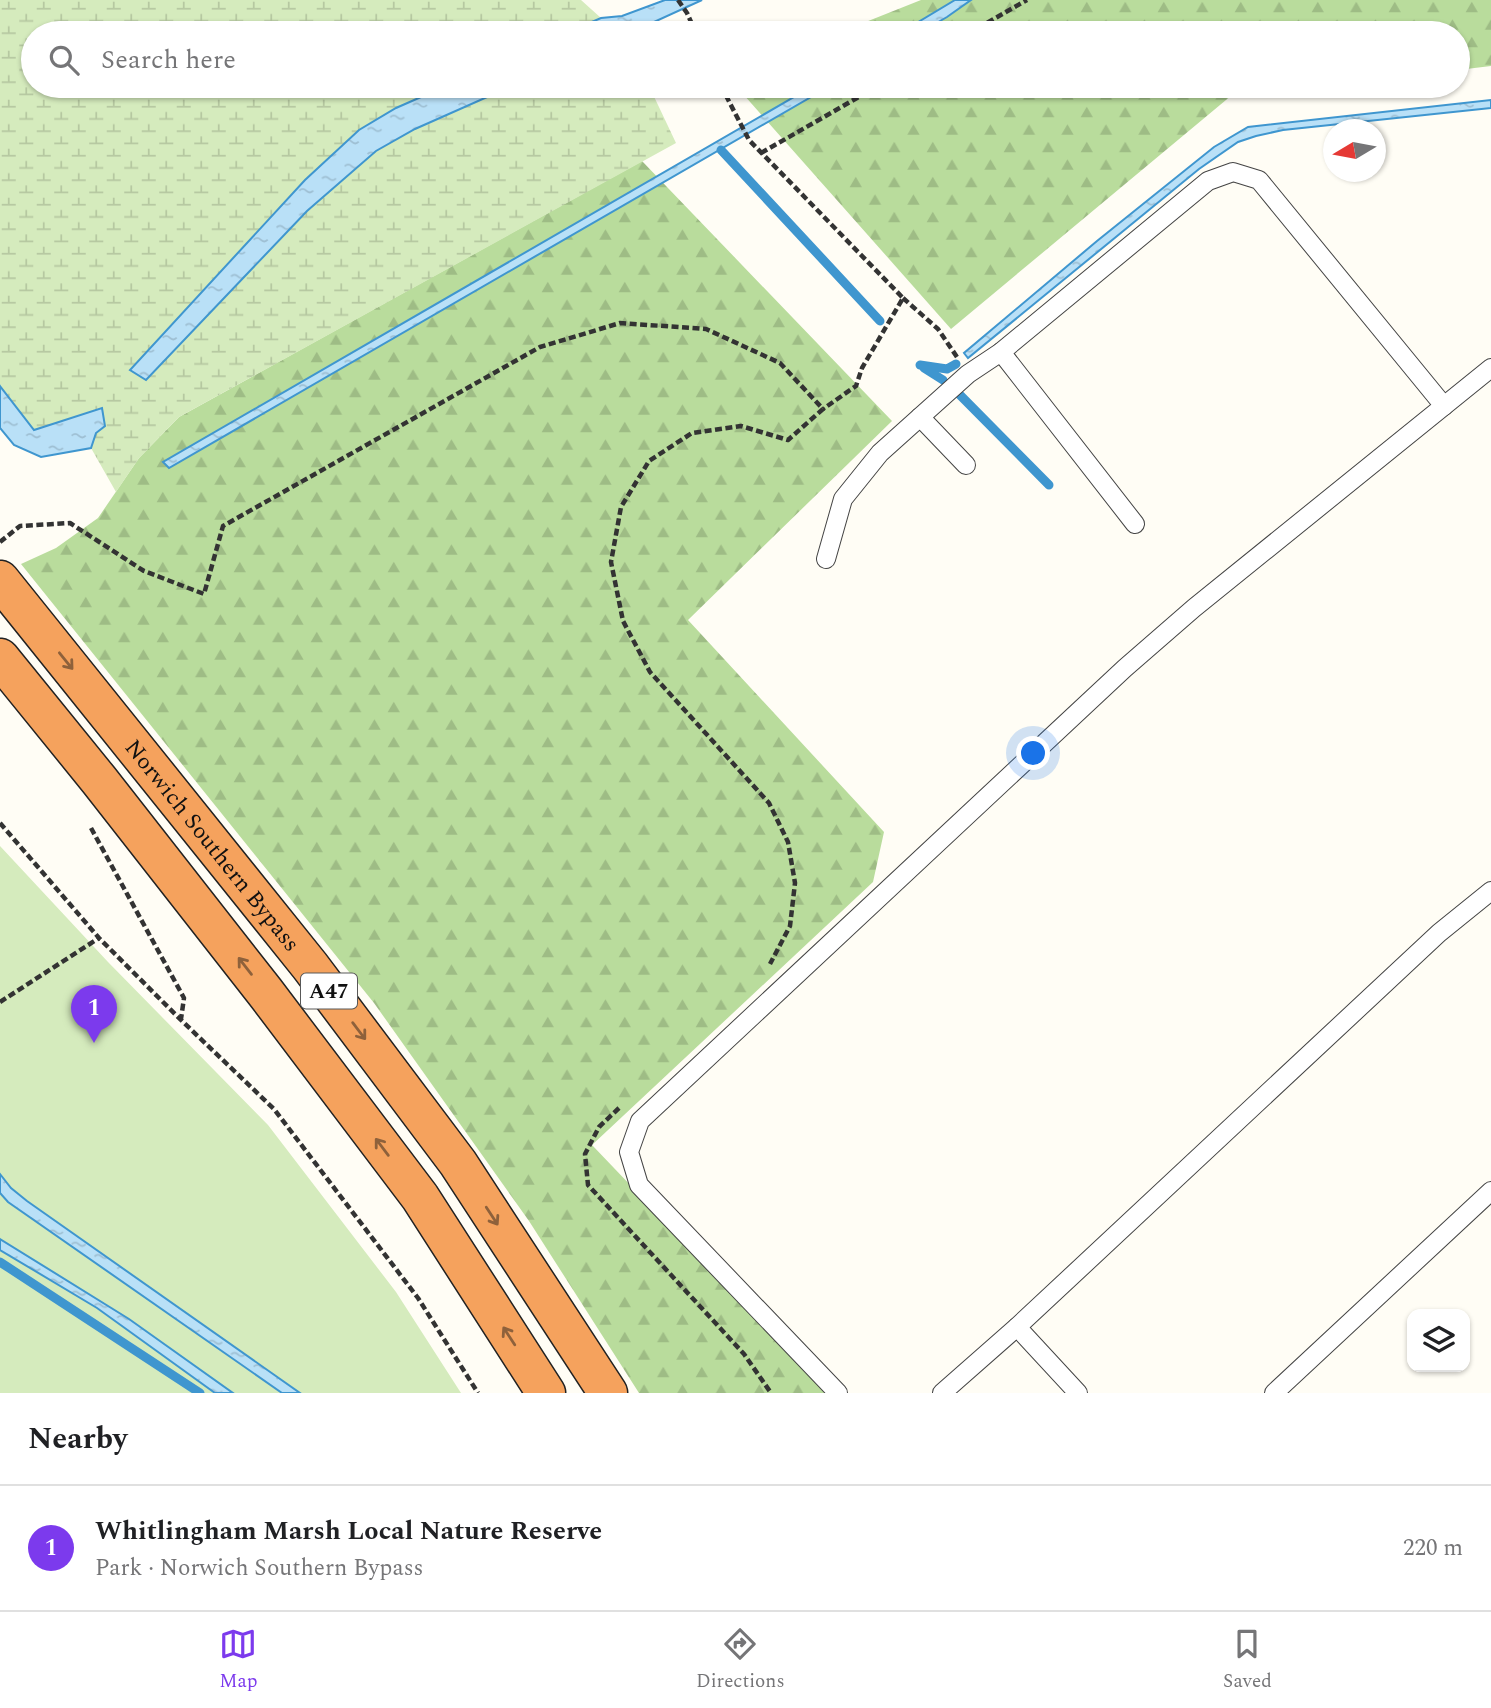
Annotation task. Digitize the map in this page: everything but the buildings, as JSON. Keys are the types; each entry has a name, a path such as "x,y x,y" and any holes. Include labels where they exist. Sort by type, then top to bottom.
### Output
{"highway":[{"name":"Norwich Southern Bypass","path":"11,594 310,965 458,1163 608,1393"},
{"name":"A47","path":"0,659 265,992 420,1197 546,1393"}],"lane":[{"path":"826,559 843,499 880,453 968,374 1001,352 1208,181 1233,172 1259,180 1444,406"},
{"path":"1001,352 1135,524"},
{"path":"838,1393 639,1185 629,1152 640,1121 1125,667 1491,368"},
{"path":"920,417 966,465"},
{"path":"942,1393 1017,1327 1429,942 1491,891"},
{"path":"1274,1393 1491,1191"},
{"path":"1017,1327 1078,1393"}],"path":[{"path":"678,0 691,21"},
{"path":"990,21 1027,0"},
{"path":"727,98 749,140 944,337"},
{"path":"761,153 857,98"},
{"path":"763,971 772,962 790,926 795,883 788,842 769,803 650,672 623,621 611,562 621,507 649,461 692,433 740,426 788,440 856,386 862,368 903,298"},
{"path":"0,542 20,526 70,523 144,571 204,594 223,526 540,347 620,323 706,329 780,363 823,410"},
{"path":"0,823 99,938 274,1109 418,1298 478,1393"},
{"path":"90,827 184,998 181,1020"},
{"path":"0,1002 99,938"},
{"path":"628,1100 599,1127 585,1154 588,1185 744,1354 771,1393"}],"green space":[{"path":"0,0 581,0 601,18 594,21 21,21 21,98 419,98 359,130 305,180 146,380 307,211 376,151 415,129 485,98 655,98 676,143 179,417 139,458 116,492 91,448 96,433 34,430 0,386"},
{"path":"921,0 1491,0 1491,66 1470,69 1470,21 868,21"},
{"path":"747,98 1228,98 951,329"},
{"path":"642,161 892,421 688,620 884,832 873,882 592,1145 829,1393 639,1393 529,1221 374,1003 21,564 56,548 98,518 139,458 179,417"},
{"path":"0,846 108,962 268,1125 396,1292 461,1393 0,1393"}],"water":[{"path":"665,0 702,0 656,21 594,21 622,16"},
{"path":"955,0 971,0 940,21 920,21"},
{"path":"419,98 485,98 415,129 376,151 307,211 146,380 130,370 305,180 359,130"},
{"path":"792,98 809,98 169,468 163,462"},
{"path":"1491,100 1491,108 1386,119 1323,119 1323,126 1283,130 1238,142 1199,169 968,358 964,353 1097,241 1214,147 1248,127"},
{"path":"0,386 34,430 102,408 105,426 96,433 91,448 41,457 14,445 0,428"},
{"path":"0,1174 11,1188 27,1201 300,1393 282,1393 8,1202 0,1193"},
{"path":"0,1239 129,1319 233,1393 215,1393 97,1308 0,1250"}],"waterway":[{"path":"721,150 880,321"},
{"path":"920,365 947,369 956,364"},
{"path":"924,368 943,380"},
{"path":"958,393 1049,485"},
{"path":"0,1262 200,1393"}],"place":[{"name":"Whitlingham Marsh Local Nature Reserve","path":"94,1043"}]}
